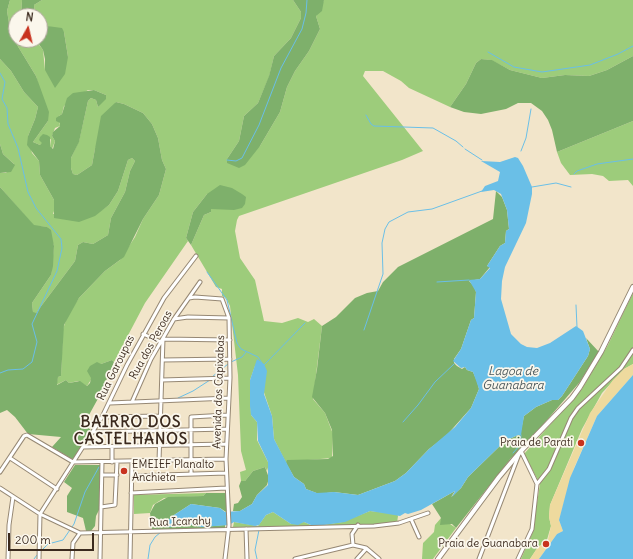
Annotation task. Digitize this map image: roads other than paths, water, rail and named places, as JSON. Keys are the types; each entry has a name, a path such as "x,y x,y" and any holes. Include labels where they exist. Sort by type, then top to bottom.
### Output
{"main road":[{"path":"438,559 499,477 552,420 580,387 601,352 633,287"}],"street":[{"name":"Rua Garoupas","path":"40,514 110,403 127,365 164,298 196,256"},
{"name":"Rua dos Peroas","path":"132,402 143,374 162,340 174,319 200,282"},
{"name":"Avenida dos Capixabas","path":"189,298 222,298 229,318 230,378 226,444 228,529 225,559"},
{"path":"174,319 188,317 229,318"},
{"path":"143,334 162,340 203,338 230,340"},
{"path":"159,461 163,360 162,340"},
{"path":"518,559 532,529 537,484 549,468 571,418 578,408 621,368 633,350"},
{"path":"163,360 230,359"},
{"path":"162,380 230,378"},
{"path":"110,403 229,398"},
{"path":"102,416 161,416"},
{"path":"191,474 192,416 227,416"},
{"path":"93,432 227,429"},
{"path":"0,472 24,436 30,435 73,462 226,459"},
{"path":"83,447 226,444"},
{"path":"112,447 112,462"},
{"path":"521,452 537,484"},
{"path":"479,559 521,452"},
{"path":"10,458 57,489"},
{"path":"130,559 132,461"},
{"path":"100,559 103,476 102,462"},
{"path":"101,507 114,506 117,462"},
{"path":"132,476 226,473"},
{"path":"103,476 117,475"},
{"name":"Rua Icarahy","path":"0,488 40,514 80,533 389,525 428,513"},
{"path":"131,493 226,488"},
{"path":"8,559 9,524 13,497"},
{"path":"39,559 40,514"},
{"path":"411,519 420,537"},
{"path":"353,545 352,534 358,525"},
{"path":"246,529 247,559"},
{"path":"72,559 73,543 80,533"},
{"path":"295,559 353,545 366,548 379,559"},
{"path":"357,559 366,548"}],"water":[{"name":"Lagoa de Guanabara","path":"515,157 518,158 523,166 532,187 532,194 526,223 505,267 502,281 501,299 511,334 521,344 527,347 537,348 550,343 576,326 583,331 590,349 588,356 562,396 558,400 552,400 536,407 524,416 521,435 505,441 468,477 461,488 452,497 455,491 421,510 408,514 405,513 400,516 370,511 345,522 324,525 311,525 304,522 298,525 291,524 273,512 266,515 259,525 255,526 234,522 229,525 202,527 181,523 173,527 160,527 174,515 191,504 220,508 225,512 240,511 252,504 257,495 268,485 268,462 258,441 257,422 251,415 250,406 250,380 257,359 264,364 267,371 264,394 272,416 274,439 294,477 304,484 306,489 317,493 334,492 358,495 395,481 406,473 429,449 455,427 471,408 479,389 473,372 467,370 465,367 461,368 453,361 461,349 471,320 474,318 476,292 469,280 480,279 490,268 487,266 500,246 505,243 506,231 509,229 507,210 501,194 494,190 481,192 485,186 498,181 500,172 481,161 500,162"},
{"path":"633,375 633,559 539,559 557,534 563,531 559,520 570,478 597,416"}],"waterway":[{"path":"227,160 236,161 242,158 259,125 281,68 302,29 306,13 307,0"},
{"path":"488,52 514,67 542,72 590,65 618,54 633,46"},
{"path":"0,73 5,82 2,99 7,108 8,124 18,148 28,192 36,208 61,239 62,248 57,271 32,324 37,342 32,362 23,369 8,370 0,373"},
{"path":"521,151 526,138 531,109"},
{"path":"366,115 371,124 374,126 433,128 456,141 463,147"},
{"path":"465,149 482,160"},
{"path":"574,174 577,171 597,164 633,159"},
{"path":"532,187 556,183 571,187"},
{"path":"364,330 383,274 382,243 385,229 389,222 408,212 432,209 482,191"},
{"path":"207,272 227,300 237,343 241,349 258,357 262,363"},
{"path":"437,282 469,280"},
{"path":"576,305 577,327"},
{"path":"264,365 305,323"},
{"path":"231,362 242,357 246,352"},
{"path":"212,377 228,364"},
{"path":"403,422 435,382 454,364"},
{"path":"178,398 193,391 210,380"},
{"path":"513,453 520,445 521,435"},
{"path":"41,551 48,544 63,540 74,524 85,492 99,467"},
{"path":"257,559 255,550 259,530"},
{"path":"148,559 150,545 155,537 161,532"},
{"path":"34,559 37,555"}],"place":[{"name":"Praia de Parati","path":"581,443"},
{"name":"EMEIEF Planalto Anchieta","path":"124,471"},
{"name":"Praia de Guanabara","path":"546,544"}],"district":[{"name":"BAIRRO DOS CASTELHANOS","path":"131,432"}]}
